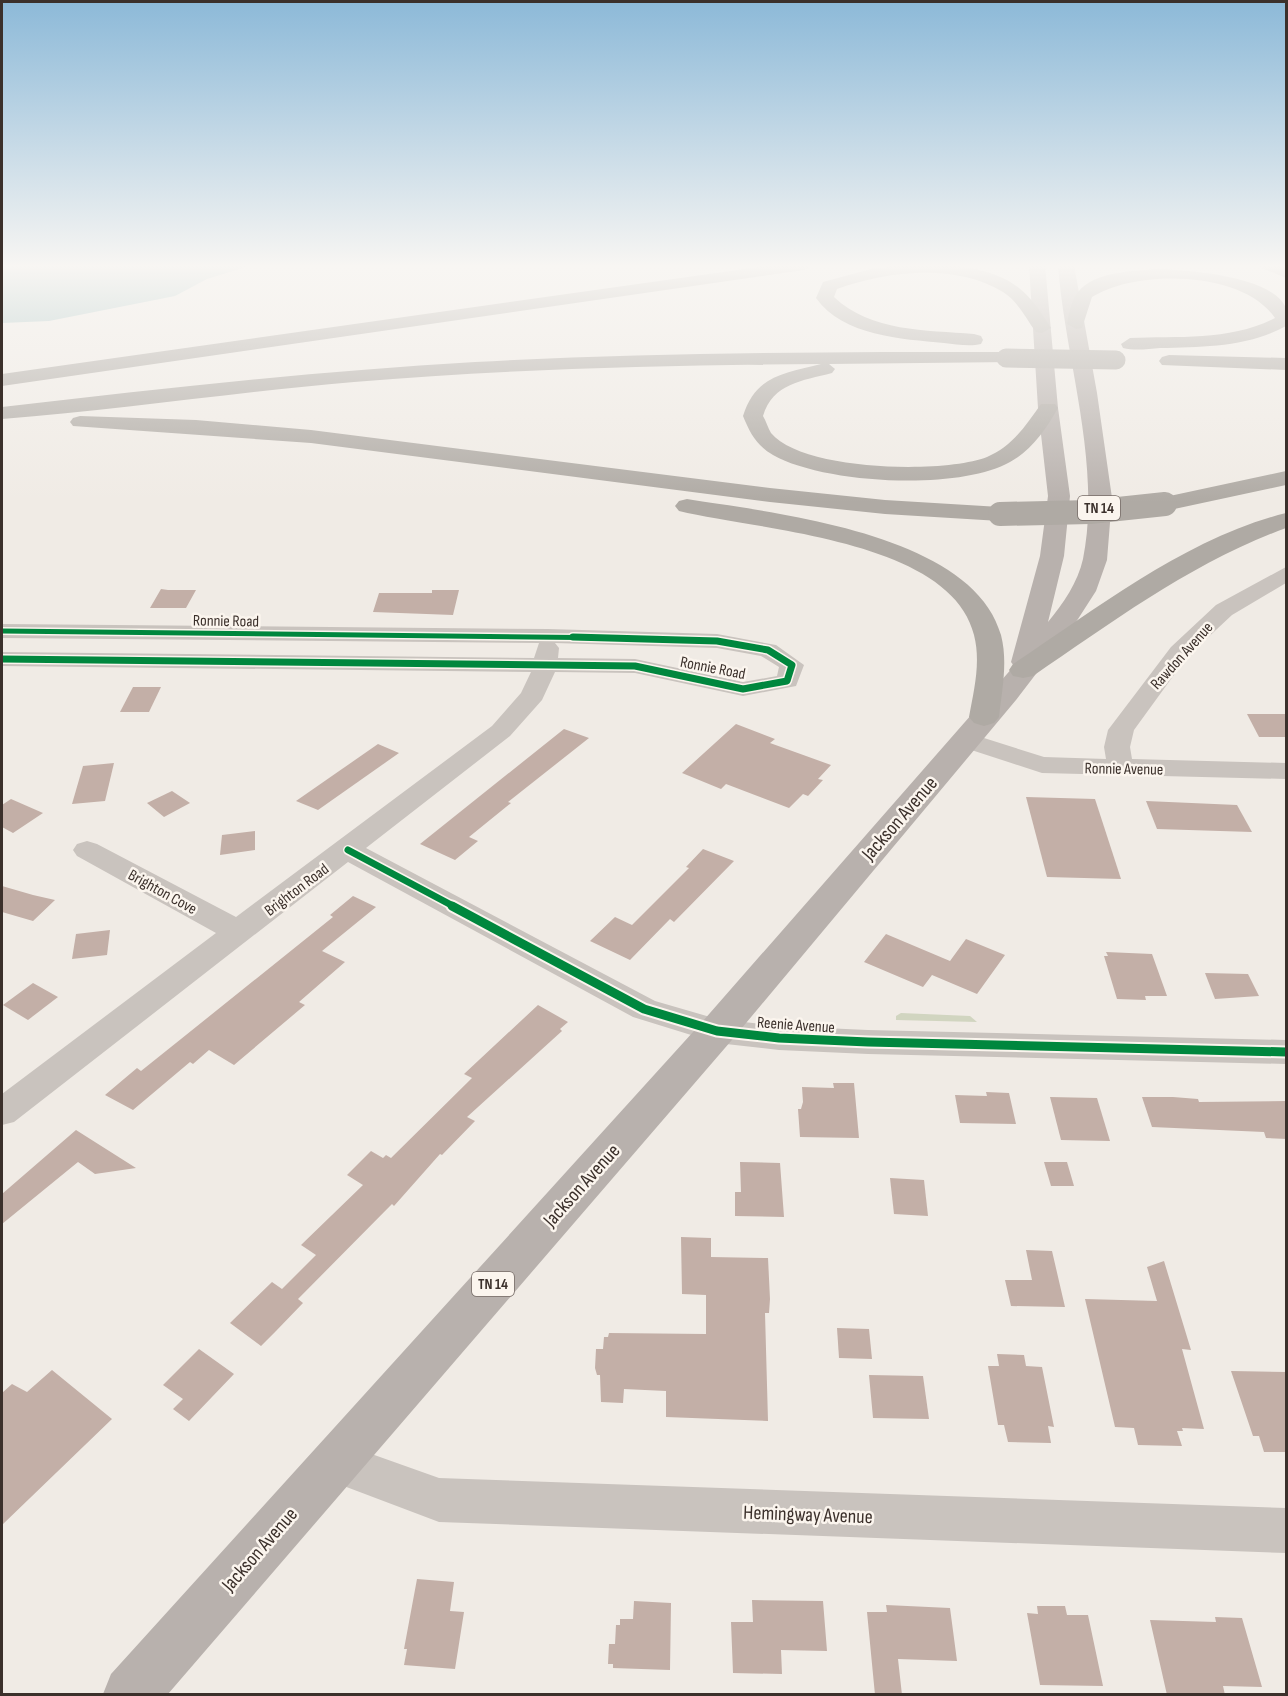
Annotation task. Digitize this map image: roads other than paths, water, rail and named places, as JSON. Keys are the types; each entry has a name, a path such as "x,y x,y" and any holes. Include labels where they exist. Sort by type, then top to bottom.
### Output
{"highway":[{"path":"2,380 252,344"},
{"path":"2,393 318,363 536,351 741,344"},
{"path":"875,344 1120,349 1287,347"},
{"path":"976,344 1001,348"},
{"path":"1120,349 1163,344"},
{"path":"1001,348 967,358 928,363 858,365 814,371 781,381 759,397 753,416 764,437 794,456 852,471 901,475 961,472 993,463 1010,454 1032,435 1048,408"},
{"path":"1120,349 1287,364"},
{"path":"2,413 310,380 474,368 722,359 967,358"},
{"path":"2,422 160,423 231,427 341,438 866,506 1000,514 1090,512 1165,504 1287,478"},
{"path":"231,427 339,443 814,529 881,546 930,566 967,594 984,624 992,660 975,729"},
{"path":"1023,670 1184,565 1225,544 1287,520"}],"main road":[{"name":"Jackson Avenue","path":"1023,670 1052,556 1059,496 1048,408 1043,344"},
{"name":"Jackson Avenue","path":"131,1695 717,1031 975,729 1071,610 1083,591 1095,560 1100,498 1079,344"}],"street":[{"name":"Rawdon Avenue","path":"1121,768 1117,747 1121,730 1179,652 1203,627 1224,610 1287,574"},
{"name":"Ronnie Road","path":"2,631 549,636 717,641 768,650 792,665 787,681 743,689 696,677 635,666 2,659"},
{"name":"Brighton Road","path":"2,1112 501,731 534,696 545,665 549,636"},
{"name":"Ronnie Avenue","path":"975,729 1042,765 1287,771"},
{"name":"Brighton Cove","path":"87,850 239,932"},
{"name":"Reenie Avenue","path":"348,850 644,1009 717,1031 779,1038 867,1042 1287,1053"},
{"name":"Hemingway Avenue","path":"335,1462 439,1500 1287,1531"}]}
